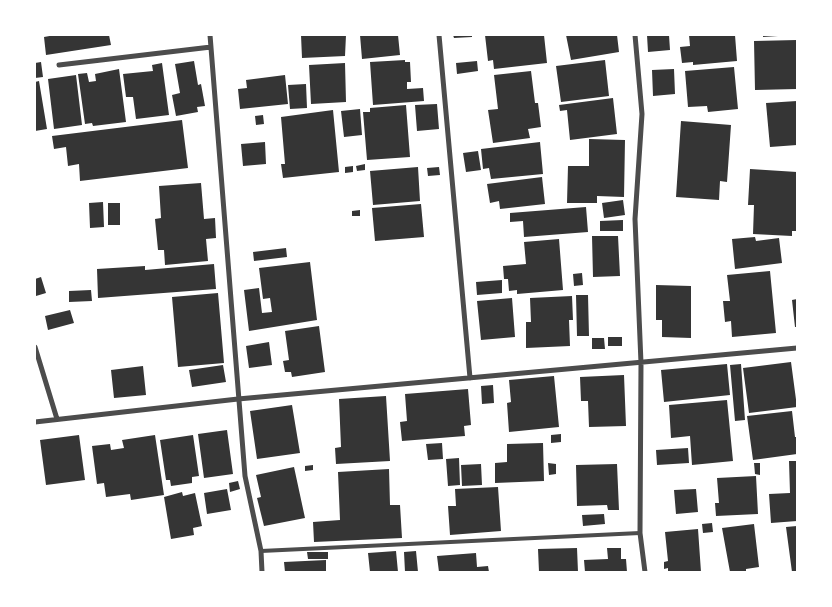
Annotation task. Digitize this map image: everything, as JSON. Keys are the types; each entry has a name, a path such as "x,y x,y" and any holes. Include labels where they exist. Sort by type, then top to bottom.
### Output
{"street":[{"path":"210,35 245,476 261,551 262,572"},
{"path":"440,35 470,378"},
{"path":"635,35 642,114 635,219 641,363 640,533 645,572"},
{"path":"59,65 211,47"},
{"path":"35,347 57,419"},
{"path":"35,422 238,399 797,348"}],"lane":[{"path":"261,551 640,533"}],"building":[{"path":"55,35 109,35 111,45 46,55 44,37"},
{"path":"301,35 346,35 345,56 302,58"},
{"path":"360,35 398,35 400,55 362,59"},
{"path":"453,35 472,35 472,37 454,38"},
{"path":"485,35 544,35 547,63 494,69 493,60 488,61"},
{"path":"566,35 617,35 619,52 571,60"},
{"path":"647,35 669,35 670,50 648,52"},
{"path":"689,35 735,35 737,61 693,65 693,62 682,63 680,47 690,46"},
{"path":"763,35 778,35 778,36 763,37"},
{"path":"797,40 797,89 755,90 754,41"},
{"path":"405,60 405,62 410,62 411,82 407,82 407,89 423,88 424,101 373,105 370,62"},
{"path":"605,60 609,96 561,102 556,66"},
{"path":"194,61 198,85 201,84 205,106 197,107 198,112 176,116 172,95 180,93 175,64"},
{"path":"477,61 478,71 457,74 456,63"},
{"path":"41,62 43,77 35,78 35,63"},
{"path":"162,63 169,115 136,119 133,97 126,97 123,74 153,71 152,65"},
{"path":"345,63 346,102 311,104 309,65"},
{"path":"734,67 738,109 708,112 707,106 688,107 685,71"},
{"path":"119,69 126,122 93,126 92,123 85,124 78,74 87,73 89,82 96,81 95,74"},
{"path":"674,69 675,94 653,96 652,70"},
{"path":"531,71 535,103 538,103 541,127 528,129 530,138 493,143 488,110 498,109 494,75"},
{"path":"76,75 82,125 54,129 48,79"},
{"path":"285,75 288,104 240,109 238,89 247,88 246,80"},
{"path":"39,81 47,129 35,131 35,82"},
{"path":"306,84 307,108 290,109 288,85"},
{"path":"613,98 617,134 570,140 567,110 560,111 559,105"},
{"path":"797,101 797,145 770,147 766,103"},
{"path":"437,104 439,129 417,131 415,105"},
{"path":"406,105 410,157 367,160 363,112 370,112 370,108"},
{"path":"360,109 362,135 344,137 341,111"},
{"path":"333,110 339,172 283,178 281,164 285,164 281,117"},
{"path":"263,115 264,124 256,125 255,116"},
{"path":"182,120 188,168 80,181 79,164 68,166 66,147 54,149 52,136"},
{"path":"681,121 731,125 727,182 720,181 719,200 676,197"},
{"path":"589,139 625,140 624,197 597,196 597,203 567,203 568,166 589,166"},
{"path":"265,142 266,164 243,166 241,144"},
{"path":"540,142 543,174 491,179 489,168 483,169 481,149"},
{"path":"478,151 481,170 466,172 463,153"},
{"path":"365,164 365,170 357,171 356,166"},
{"path":"353,166 353,172 345,173 345,167"},
{"path":"418,167 420,201 373,205 370,171"},
{"path":"439,167 440,175 428,176 427,168"},
{"path":"750,169 797,172 796,231 792,231 792,236 753,234 754,205 748,205"},
{"path":"542,177 545,204 500,209 499,201 490,203 487,184"},
{"path":"201,183 204,219 215,218 216,238 206,239 208,261 165,265 164,250 158,250 155,219 161,218 159,186"},
{"path":"623,200 625,215 604,218 602,203"},
{"path":"103,202 104,227 90,228 89,203"},
{"path":"108,203 120,203 120,225 108,225"},
{"path":"421,204 424,237 375,241 372,208"},
{"path":"586,207 588,232 524,237 523,221 510,222 510,213"},
{"path":"360,210 360,216 352,216 352,211"},
{"path":"623,220 623,231 600,231 600,221"},
{"path":"592,236 618,236 620,276 593,277"},
{"path":"755,237 756,241 779,238 782,263 735,269 732,239"},
{"path":"559,239 563,290 517,294 517,290 509,291 508,279 504,279 503,266 526,264 524,242"},
{"path":"286,248 287,257 254,261 253,252"},
{"path":"310,262 317,320 249,331 244,290 259,288 262,313 272,312 270,298 263,299 259,268"},
{"path":"214,264 216,289 98,298 97,269 145,266 145,270"},
{"path":"770,271 776,333 732,337 731,321 725,322 723,301 730,301 727,275"},
{"path":"582,273 583,285 574,286 573,274"},
{"path":"41,277 46,293 36,296 35,279"},
{"path":"502,280 502,293 477,295 476,282"},
{"path":"656,285 691,286 691,338 662,337 662,320 656,320"},
{"path":"91,290 92,301 69,302 69,291"},
{"path":"218,293 224,363 178,367 172,297"},
{"path":"576,295 588,295 589,336 577,336"},
{"path":"572,296 573,320 569,320 570,346 526,348 526,322 531,322 530,298"},
{"path":"512,298 515,337 481,340 477,301"},
{"path":"797,299 797,327 795,327 792,300"},
{"path":"70,310 74,323 48,330 45,316"},
{"path":"319,326 325,372 292,377 291,372 285,372 283,361 289,360 285,331"},
{"path":"608,337 622,337 622,346 608,346"},
{"path":"592,338 604,338 605,349 592,349"},
{"path":"269,342 272,365 249,368 246,346"},
{"path":"791,362 797,407 749,413 743,368"},
{"path":"727,364 730,395 664,402 661,370"},
{"path":"741,364 745,420 735,421 730,365"},
{"path":"223,365 226,382 192,387 189,370"},
{"path":"143,366 146,395 114,398 111,370"},
{"path":"624,375 626,426 589,427 588,401 581,401 580,377"},
{"path":"554,376 559,427 509,432 507,403 511,402 509,380"},
{"path":"493,385 494,403 482,404 481,386"},
{"path":"468,389 471,425 464,426 465,436 402,441 400,422 407,421 405,394"},
{"path":"386,396 390,461 336,464 335,448 341,447 339,399"},
{"path":"727,400 733,461 692,465 690,436 671,438 669,405"},
{"path":"292,405 300,453 257,459 250,411"},
{"path":"792,411 795,437 797,437 797,454 753,460 747,416"},
{"path":"227,430 233,474 204,478 198,434"},
{"path":"561,434 561,442 551,443 551,435"},
{"path":"79,435 85,480 46,485 40,440"},
{"path":"155,435 164,495 131,500 130,494 106,497 104,483 97,484 92,446 110,444 111,450 124,448 122,440"},
{"path":"193,435 199,476 192,477 192,483 171,486 170,480 166,480 160,440"},
{"path":"442,443 443,459 428,460 426,444"},
{"path":"543,443 544,481 495,483 495,463 507,462 507,444"},
{"path":"688,448 689,463 657,465 656,450"},
{"path":"459,458 460,485 448,486 446,459"},
{"path":"789,461 797,461 797,521 771,523 769,494 790,493"},
{"path":"548,463 556,464 556,474 549,475"},
{"path":"754,463 760,463 760,475 755,474"},
{"path":"481,464 482,485 462,486 461,465"},
{"path":"617,464 619,510 608,510 607,505 577,506 576,465"},
{"path":"313,465 313,470 305,471 305,466"},
{"path":"294,467 305,518 264,526 257,498 261,497 256,475"},
{"path":"389,469 390,505 400,505 402,538 314,542 313,522 340,520 338,472"},
{"path":"756,476 758,514 716,516 715,503 719,503 717,478"},
{"path":"238,481 240,489 230,492 229,483"},
{"path":"498,487 501,531 450,535 448,506 456,506 455,489"},
{"path":"227,489 231,510 207,514 204,493"},
{"path":"696,489 698,512 676,514 674,490"},
{"path":"182,492 183,496 195,493 202,526 193,528 194,535 171,539 164,497"},
{"path":"604,514 605,524 583,526 582,515"},
{"path":"712,523 713,532 703,533 702,524"},
{"path":"754,524 759,567 746,569 746,572 730,572 722,528"},
{"path":"797,526 797,572 792,572 786,527"},
{"path":"698,529 701,572 668,572 668,568 664,569 664,562 668,561 665,532"},
{"path":"577,548 578,572 539,572 538,549"},
{"path":"607,548 621,548 621,559 626,559 627,572 585,572 584,560 608,559"},
{"path":"396,551 398,572 370,572 368,553"},
{"path":"416,551 418,572 405,572 404,552"},
{"path":"307,552 328,552 328,559 308,559"},
{"path":"476,553 477,567 488,566 489,572 439,572 437,556"},
{"path":"326,560 326,572 285,572 284,562"}]}
